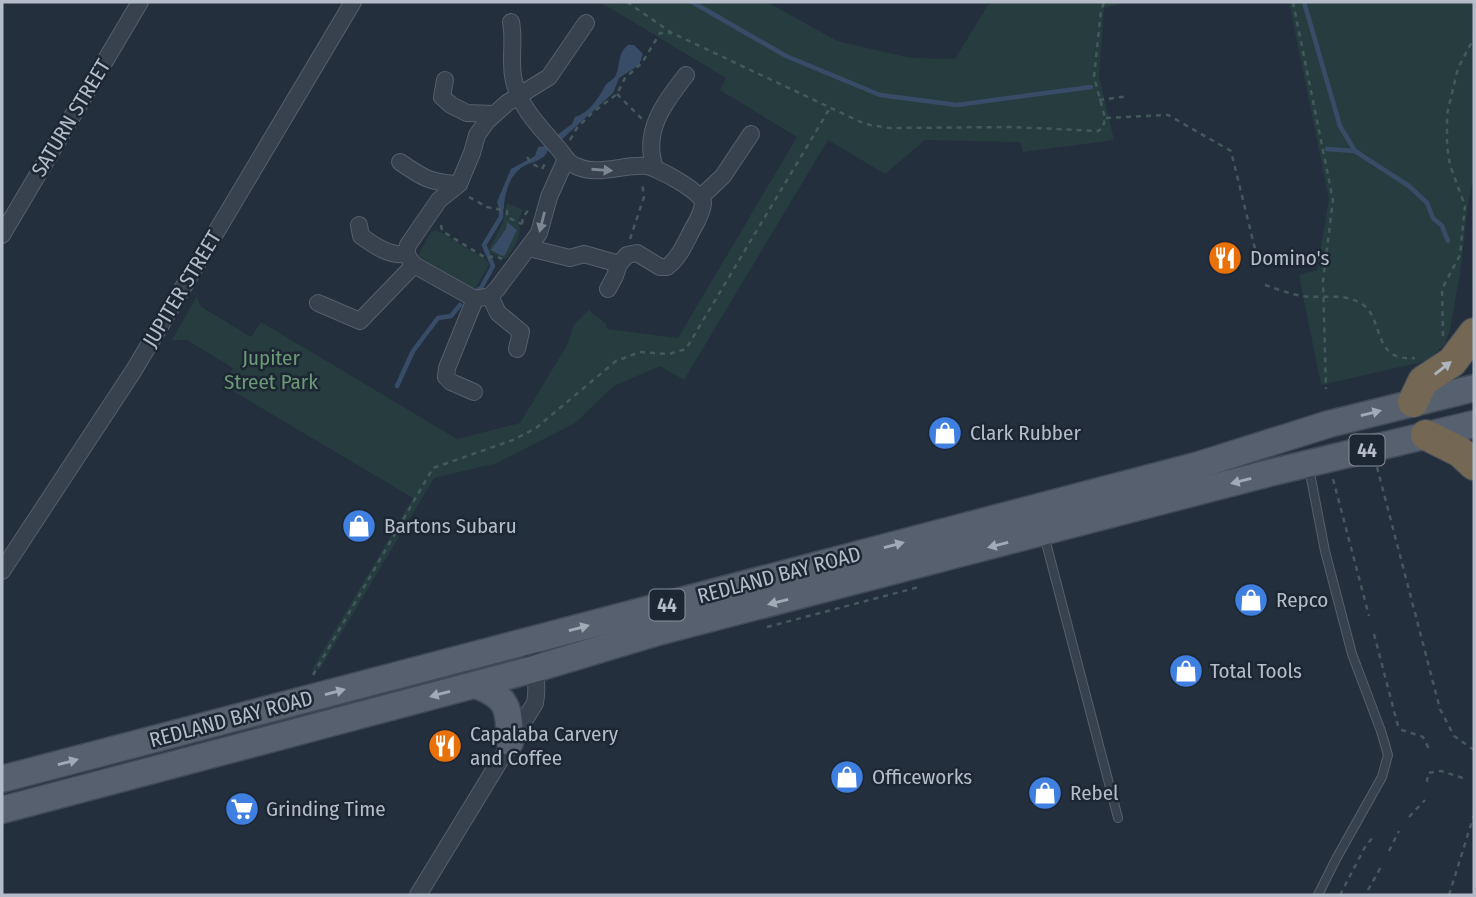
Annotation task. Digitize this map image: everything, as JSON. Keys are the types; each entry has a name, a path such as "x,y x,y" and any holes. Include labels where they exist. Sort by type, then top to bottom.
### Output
{"highway":[{"path":"1413,402 1423,381 1452,362 1474,333"},
{"path":"1426,435 1460,452 1474,465"}],"main road":[{"name":"REDLAND BAY ROAD","path":"2,810 534,669 1040,520 1329,424 1474,388"},
{"name":"REDLAND BAY ROAD","path":"2,779 529,641 1040,520 1308,465 1474,424"},
{"path":"476,685 491,690 505,704 510,742"}],"street":[{"name":"SATURN STREET","path":"2,235 139,2"},
{"name":"JUPITER STREET","path":"2,571 134,370 353,2"},
{"path":"511,22 514,37 513,80 519,97 542,132 572,165 604,171 645,166 655,168 701,197 703,203 700,214 674,262 667,267 660,267 637,253 626,255 608,289"},
{"path":"463,189 477,135 493,114 549,77 586,23"},
{"path":"655,168 650,142 653,127 685,75"},
{"path":"445,80 442,97 450,105 467,113 493,114"},
{"path":"467,113 477,135"},
{"path":"701,197 723,176 751,134"},
{"path":"474,392 451,382 446,377 447,368 482,298 529,248 539,233 562,153"},
{"path":"401,162 423,179 463,189"},
{"path":"423,179 440,212"},
{"path":"318,303 360,321 410,260 408,245 440,212 439,200 463,189"},
{"path":"359,225 361,236 371,243 482,298 521,332 517,349"},
{"path":"529,248 570,258 584,254 619,264"},
{"path":"418,895 535,703 534,669 529,641"}],"lane":[{"path":"1308,465 1325,551 1352,654 1388,755 1382,777 1318,895"},
{"path":"1040,520 1118,818"}],"path":[{"path":"627,2 672,33 865,124 889,128 1013,127 1098,131 1103,128 1105,118 1094,77 1101,10 1103,3 1110,2"},
{"path":"1293,2 1333,200 1323,296 1326,389"},
{"path":"527,157 537,168 544,168 551,154 550,149 562,153 577,128 609,98 617,94 625,78 642,63 660,33 672,33"},
{"path":"1441,340 1444,326 1442,289 1460,255 1465,206 1450,165 1447,114 1458,68 1474,38"},
{"path":"1099,100 1129,96"},
{"path":"313,676 433,468 513,440 536,428 616,360 640,352 669,354 686,349 830,108"},
{"path":"1105,118 1168,115 1231,151 1257,257 1254,261"},
{"path":"463,189 487,207 505,211 510,220 522,224"},
{"path":"440,212 439,223 442,231 486,258 495,256"},
{"path":"1265,285 1303,296 1348,297 1364,305 1372,315 1379,339 1385,348 1406,359 1421,358"},
{"path":"1377,467 1440,709 1454,736 1474,750"},
{"path":"1332,479 1369,616"},
{"path":"1374,634 1398,726 1423,737 1429,749"},
{"path":"1427,782 1428,773 1438,771 1466,779"},
{"path":"1409,817 1425,800"},
{"path":"1449,895 1474,815"},
{"path":"1389,851 1399,831"},
{"path":"1340,895 1373,836"},
{"path":"1368,890 1382,865"}],"green space":[{"name":"Jupiter Street Park","path":"600,2 767,2 837,41 911,58 955,59 990,2 1127,2 1104,8 1099,77 1114,140 1023,152 1020,142 925,140 885,174 828,140 684,380 660,366 614,386 575,423 497,463 434,478 320,669 311,671 413,498 223,385 233,368 187,340 172,340 197,296 200,306 251,337 261,322 457,439 520,423 566,347 574,325 589,310 606,324 607,329 678,338 797,137 720,90 726,78"},
{"path":"1289,2 1474,2 1474,174 1460,273 1445,344 1429,359 1418,363 1321,385 1299,275 1317,270 1329,199"},
{"path":"507,203 523,210 518,221 520,231 517,240 507,258 503,259 488,251 503,223"},
{"path":"437,230 487,260 489,265 476,287 471,289 421,260 419,254 431,232"}],"water":[{"path":"628,45 634,45 643,54 639,65 619,78 613,93 561,140 557,135 572,124 575,117 589,109 606,84 615,77 621,55"},
{"path":"545,146 548,150 543,157 513,176 506,192 504,209 499,208 497,202 511,169 535,156 538,147"},
{"path":"507,222 517,230 502,256 491,250 506,229"}],"waterway":[{"path":"692,2 786,56 880,95 957,105 1091,87"},
{"path":"1304,2 1340,126 1355,151"},
{"path":"1327,149 1355,151 1409,186 1427,203 1448,241"},
{"path":"476,291 481,288 493,266 484,245 501,217 501,205"},
{"path":"397,386 413,351 438,318 451,316 460,305"}],"place":[{"name":"Domino's","path":"1225,258"},
{"name":"Clark Rubber","path":"945,433"},
{"name":"Bartons Subaru","path":"359,526"},
{"name":"Repco","path":"1251,600"},
{"name":"Total Tools","path":"1186,671"},
{"name":"Capalaba Carvery and Coffee","path":"445,746"},
{"name":"Officeworks","path":"847,777"},
{"name":"Rebel","path":"1045,793"},
{"name":"Grinding Time","path":"242,809"}]}
